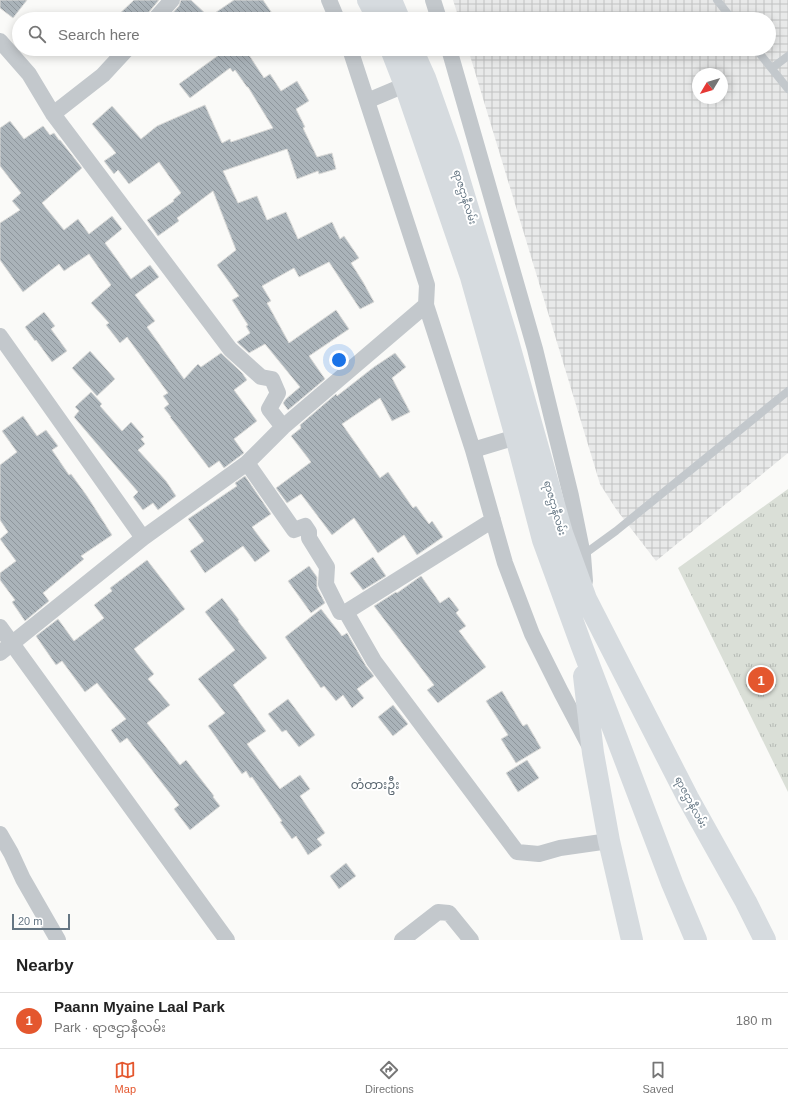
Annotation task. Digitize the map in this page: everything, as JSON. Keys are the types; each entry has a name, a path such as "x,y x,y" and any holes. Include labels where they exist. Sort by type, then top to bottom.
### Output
{"main road":[{"path":"368,0 374,12"},
{"path":"391,0 396,12"},
{"name":"ရာဇဌာနီလမ်း","path":"394,56 471,277 543,540 672,883 696,940"},
{"name":"ရာဇဌာနီလမ်း","path":"415,56 425,78 450,149 505,330 562,533 586,599 677,777 746,902 765,940"},
{"path":"586,599 581,644 594,753 610,841 632,940"}],"street":[{"path":"161,12 172,0"},
{"path":"329,0 334,12"},
{"path":"433,0 437,12"},
{"path":"0,41 12,55"},
{"path":"13,56 29,74 53,114 230,349 261,377 272,379 278,393 269,409 283,427"},
{"path":"53,114 102,75 120,56"},
{"path":"352,56 427,285 426,305 473,450 504,562 532,634 594,753"},
{"path":"451,56 535,349 569,488 583,555 586,599"},
{"path":"367,101 405,86"},
{"path":"6,648 142,538 247,463 283,427 426,305"},
{"path":"0,336 142,538"},
{"path":"473,450 516,437"},
{"path":"247,463 294,530 306,526 309,532 309,538 327,567 326,584 340,612 346,612 493,520"},
{"path":"346,612 374,661 516,852 539,854 560,848 610,841"},
{"path":"0,627 6,648 227,940"},
{"path":"0,834 23,879 58,940"},
{"path":"402,940 438,912 449,913 471,940"}],"lane":[{"path":"717,0 726,12"},
{"path":"762,56 788,89"},
{"path":"772,68 788,56"},
{"path":"583,555 616,531 788,392"}],"shaded area":[{"path":"453,0 788,0 788,453 656,561 616,509 600,484 470,56 776,56 776,12 457,12"}],"green space":[{"path":"788,489 788,792 678,568"}],"building":[{"path":"0,0 27,0 18,12 12,12 12,17 0,8"},
{"path":"134,0 159,0 149,12 121,12"},
{"path":"181,0 191,0 204,12 174,12 179,6"},
{"path":"234,0 263,0 271,12 216,12"},
{"path":"217,56 250,56 264,78 270,74 281,91 297,81 309,101 296,109 305,127 303,128 317,157 332,153 336,169 319,174 318,171 297,179 287,149 223,171 238,203 257,196 267,220 286,212 298,239 332,222 340,239 344,236 359,258 351,263 374,302 360,309 329,262 299,277 294,268 262,286 271,301 267,303 289,343 336,310 349,329 309,356 325,379 288,410 283,403 300,387 265,344 249,353 237,342 250,333 246,326 248,325 232,300 239,296 217,265 236,250 213,191 177,218 179,221 158,236 147,220 174,201 173,200 181,193 159,162 129,184 118,170 114,174 104,161 116,153 92,124 112,106 141,139 157,126 205,105 222,143 230,139 231,142 273,128 248,87 235,70 233,72 230,68 190,98 179,84"},
{"path":"10,121 24,139 43,126 50,135 54,133 82,168 42,203 64,230 78,219 89,234 112,216 122,229 105,243 131,279 150,265 159,277 135,295 155,321 147,327 184,379 198,364 201,367 221,353 242,373 247,380 234,390 257,421 234,439 244,453 224,468 219,461 209,468 164,408 169,404 163,396 168,393 127,337 120,343 106,325 109,323 91,303 111,285 89,254 64,271 59,264 23,292 0,260 0,223 20,210 12,201 21,193 0,166 0,128"},
{"path":"44,312 55,326 51,329 67,351 52,362 25,327"},
{"path":"90,351 115,379 97,396 72,368"},
{"path":"395,353 406,367 392,378 410,412 392,421 380,398 342,424 380,478 388,472 413,508 416,506 429,524 432,521 443,537 417,555 404,535 378,553 354,518 332,535 301,494 287,503 276,488 311,462 291,436 301,428 300,425 336,394 337,396 374,367"},
{"path":"91,392 102,404 100,406 122,431 131,422 144,437 141,439 145,444 138,450 166,481 176,496 158,510 153,503 143,510 133,497 138,492 74,417 79,411 75,407"},
{"path":"23,416 37,436 46,430 58,446 52,450 69,475 71,474 87,496 112,535 81,556 84,559 43,593 49,601 25,621 12,602 15,600 0,580 0,573 16,561 0,539 8,532 0,520 0,465 17,452 2,431"},
{"path":"245,476 271,514 252,527 270,551 255,562 243,546 205,573 190,551 204,541 188,519 237,486 235,483"},
{"path":"373,557 386,576 363,590 350,573"},
{"path":"147,560 185,609 134,649 154,674 148,679 170,705 147,723 180,765 186,760 220,806 190,830 174,809 179,805 127,738 120,743 111,730 126,719 97,683 85,692 62,661 56,665 36,636 58,619 74,641 104,618 94,605 112,591 110,588"},
{"path":"309,566 317,577 317,588 325,603 311,613 288,581"},
{"path":"421,576 440,603 449,597 459,610 456,613 466,626 459,631 486,667 438,703 427,690 434,685 374,606 396,592 397,593"},
{"path":"222,598 267,658 233,685 266,731 247,744 280,789 300,775 310,789 300,796 325,833 317,839 322,845 308,855 296,836 292,839 280,822 282,821 252,777 250,778 246,771 242,774 208,726 225,713 198,679 235,650 205,612"},
{"path":"321,609 342,636 347,633 366,666 374,676 357,689 364,698 352,708 343,695 336,701 324,686 321,688 285,637"},
{"path":"502,691 523,726 527,724 541,748 516,763 501,739 508,735 486,701"},
{"path":"288,699 315,735 299,747 286,730 282,732 268,714"},
{"path":"393,705 408,724 393,736 378,717"},
{"path":"527,760 539,778 518,792 506,773"},
{"path":"346,863 356,876 339,889 330,876"}],"place":[{"name":"Paann Myaine Laal Park","path":"761,680"}],"district":[{"name":"တံတားဦး","path":"375,785"}]}
